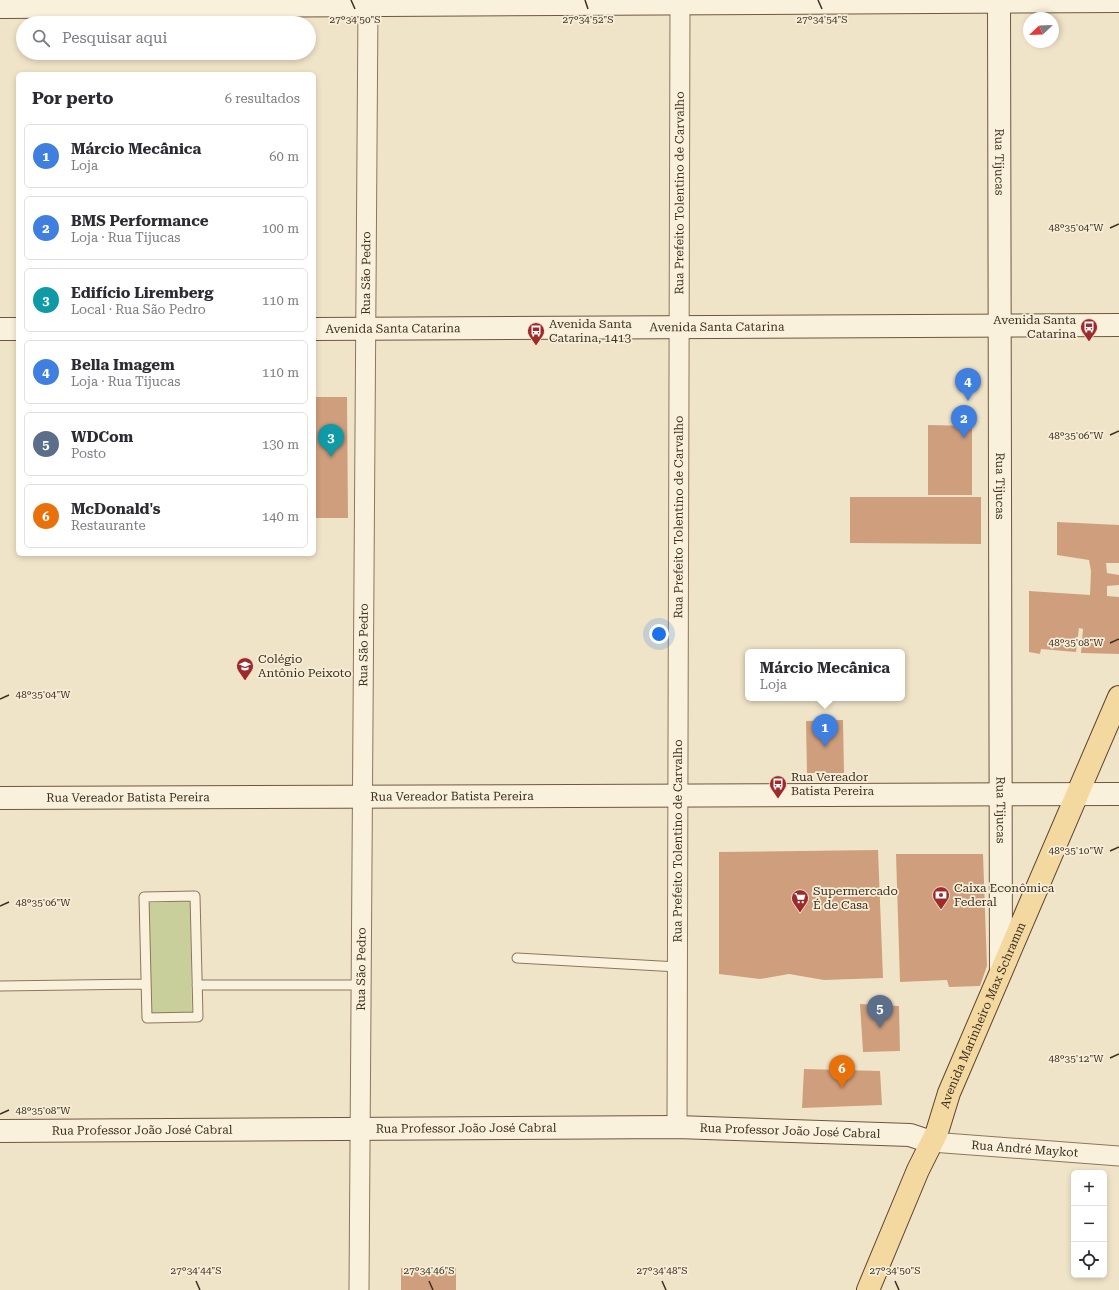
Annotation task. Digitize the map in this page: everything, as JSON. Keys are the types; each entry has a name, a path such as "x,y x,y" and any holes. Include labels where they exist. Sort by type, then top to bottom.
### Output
{"main road":[{"name":"Avenida Marinheiro Max Schramm","path":"868,1290 931,1142 949,1092 1119,697"}],"street":[{"path":"0,7 141,3 680,3 1119,0"},
{"name":"Rua Tijucas","path":"999,1 1001,971"},
{"name":"Rua São Pedro","path":"359,1290 368,2"},
{"name":"Rua Prefeito Tolentino de Carvalho","path":"677,1127 680,3"},
{"name":"Avenida Santa Catarina","path":"316,329 1119,325"},
{"path":"0,329 16,329"},
{"name":"Rua Vereador Batista Pereira","path":"0,798 1078,792 1119,794"},
{"name":"Rua Professor João José Cabral","path":"0,1131 677,1127 910,1135 931,1142"},
{"name":"Rua André Maykot","path":"931,1142 1119,1156"}],"lane":[{"path":"195,896 197,985 198,1018 147,1018 144,897 195,896"},
{"path":"517,958 678,968"},
{"path":"0,986 146,984"},
{"path":"197,985 361,986"}],"green space":[{"path":"190,901 192,1013 152,1014 149,903"}],"building":[{"path":"316,397 347,397 348,518 316,518"},
{"path":"928,425 972,426 972,495 928,495"},
{"path":"850,497 981,497 981,544 850,543"},
{"path":"1057,522 1119,525 1119,563 1106,563 1107,573 1119,575 1119,585 1107,586 1107,596 1119,597 1119,654 1081,653 1083,629 1079,628 1076,652 1041,649 1040,654 1029,652 1029,591 1090,595 1091,571 1089,560 1057,555"},
{"path":"843,720 844,773 807,773 806,721"},
{"name":"Supermercado É de Casa","path":"878,850 883,978 824,980 789,974 760,979 719,974 719,852"},
{"name":"Caixa Econômica Federal","path":"896,854 983,854 987,966 980,986 949,987 947,980 900,982"},
{"path":"860,1004 899,1006 900,1051 863,1052"},
{"path":"804,1069 880,1071 882,1105 802,1108"},
{"path":"401,1268 456,1268 456,1290 401,1290"}],"place":[{"name":"Avenida Santa Catarina","path":"1089,342"},
{"name":"Avenida Santa Catarina, 1413","path":"536,346"},
{"name":"Bella Imagem","path":"968,401"},
{"name":"BMS Performance","path":"964,438"},
{"name":"Edifício Liremberg","path":"331,457"},
{"name":"Colégio Antônio Peixoto","path":"245,681"},
{"name":"Márcio Mecânica","path":"825,747"},
{"name":"Rua Vereador Batista Pereira","path":"778,799"},
{"name":"Caixa Econômica Federal","path":"941,910"},
{"name":"Supermercado É de Casa","path":"800,913"},
{"name":"WDCom","path":"880,1028"},
{"name":"McDonald's","path":"842,1088"}]}
